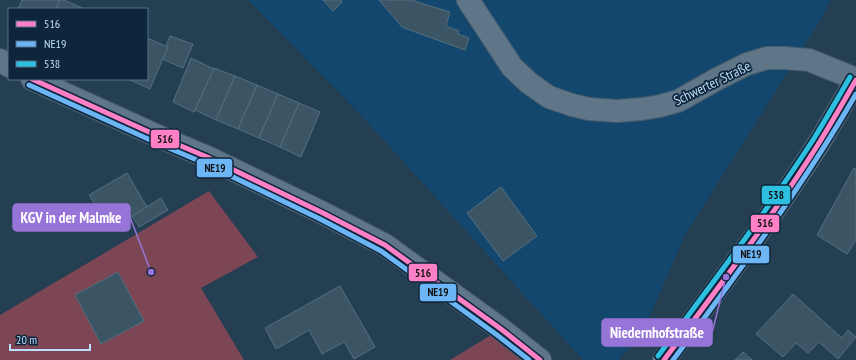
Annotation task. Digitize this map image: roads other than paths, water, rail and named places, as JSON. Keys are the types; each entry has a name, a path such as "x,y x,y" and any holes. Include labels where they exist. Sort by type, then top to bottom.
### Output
{"main road":[{"name":"Schwerter Straße","path":"664,360 796,179 856,79"}],"street":[{"name":"Schwerter Straße","path":"468,0 512,67 549,97 589,109 617,111 642,110 678,101 722,76 747,64 767,58 809,60 856,79"},
{"path":"34,80 160,138 207,157 323,213 384,245 501,329 540,360"}],"place":[{"name":"KGV in der Malmke","path":"151,272"},
{"name":"Niedernhofstraße","path":"726,277"}]}
